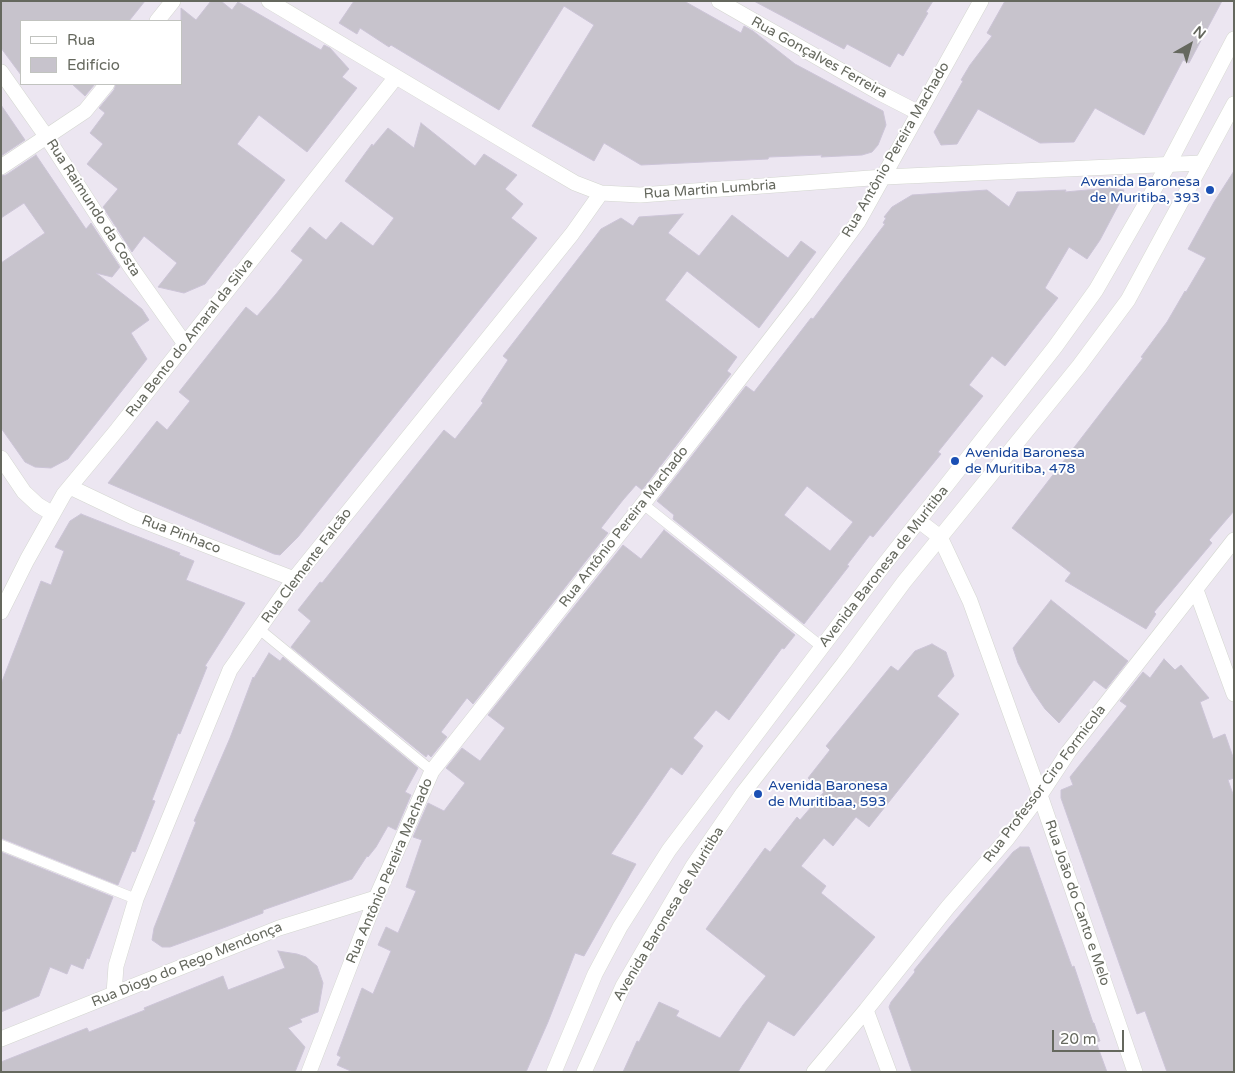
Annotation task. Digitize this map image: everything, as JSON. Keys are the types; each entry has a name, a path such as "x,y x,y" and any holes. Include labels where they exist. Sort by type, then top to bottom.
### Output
{"street":[{"path":"158,20 173,1"},
{"name":"Rua Martin Lumbria","path":"269,1 575,183 601,193 640,195 884,177 1202,163"},
{"name":"Rua Gonçalves Ferreira","path":"719,1 919,113"},
{"name":"Rua Antônio Pereira Machado","path":"308,1072 376,898 432,771 643,504 803,297 858,222 980,1"},
{"name":"Avenida Baronesa de Muritiba","path":"554,1072 595,974 620,927 669,850 822,647 1055,347 1096,290 1168,165 1234,39"},
{"name":"Rua Raimundo da Costa","path":"1,72 46,136 130,266 185,344"},
{"name":"Rua Bento do Amaral da Silva","path":"1,612 52,514 70,487 396,77"},
{"path":"1,167 85,111 106,85"},
{"name":"Avenida Baronesa de Muritiba","path":"584,1072 623,986 693,866 743,793 904,582 1079,366 1128,300 1234,104"},
{"name":"Rua Clemente Falcão","path":"114,994 116,966 136,899 230,670 294,579 572,234 601,193"},
{"path":"1,458 24,492 38,505 52,514"},
{"name":"Rua Pinhaco","path":"70,487 133,517 294,579"},
{"name":"Rua João do Canto e Melo","path":"919,521 940,537 970,600 1136,1072"},
{"name":"Rua Professor Ciro Formicola","path":"814,1072 948,907 1007,839 1040,795 1069,751 1234,540"},
{"path":"1196,590 1234,694"},
{"name":"Rua Diogo do Rego Mendonça","path":"1,1039 279,928 376,898"},
{"path":"866,1010 889,1072"}],"lane":[{"path":"643,504 822,647"},
{"path":"259,629 432,771"},
{"path":"1,846 136,899"}],"building":[{"path":"1,1 145,1 130,20 20,20 20,74 1,48"},
{"path":"211,1 221,1 232,10 238,2 321,50 324,45 330,48 349,69 342,77 357,88 307,152 259,115 237,144 285,180 205,284 184,293 158,287 177,263 144,236 132,252 103,207 118,189 87,164 103,144 90,133 105,113 99,108 114,90 116,85 182,85 181,8 196,20"},
{"path":"354,1 684,1 741,33 744,26 753,31 795,64 883,111 886,125 878,145 872,152 862,155 769,157 768,159 641,165 604,143 594,161 532,126 594,25 564,6 499,110 391,45 389,47 360,28 357,34 339,23"},
{"path":"754,1 933,1 903,56 898,53 890,67 847,44 844,49"},
{"path":"1005,1 1222,1 1189,63 1183,60 1144,135 1095,108 1074,142 1040,143 978,109 957,144 941,145 934,132 970,65 992,36 987,33"},
{"path":"73,85 94,85 85,96"},
{"path":"1,105 25,140 1,156"},
{"path":"421,123 475,166 484,154 517,175 505,189 523,204 511,218 537,238 298,537 280,555 274,554 108,483 157,421 167,430 190,401 179,392 246,307 257,316 303,260 291,251 310,227 326,240 341,222 373,246 394,218 345,181 372,144 373,146 388,128 414,148"},
{"path":"36,155 86,229 91,223 120,267 112,277 96,273 142,309 149,320 131,333 147,359 68,459 51,468 35,467 25,462 1,428 1,263 45,233 24,203 1,218 1,176 6,175"},
{"path":"1234,171 1234,511 1209,540 1212,543 1154,612 1156,614 1146,629 1065,581 1071,573 1012,528 1143,358 1141,357 1186,292 1206,258 1188,249"},
{"path":"1109,188 1124,190 1119,204 1100,240 1087,259 1069,247 1045,288 1058,298 1005,366 992,356 969,385 983,396 938,452 941,454 873,537 870,535 847,565 849,566 804,624 673,519 674,515 657,501 746,386 754,392 811,318 813,319 885,224 883,223 886,218 884,217 892,207 912,195 987,190 1009,207 1017,192 1066,190 1065,192","holes":["807,486 853,522 830,551 784,515"]},
{"path":"683,214 668,233 699,256 732,215 788,258 801,241 816,252 759,328 687,271 665,300 737,357 727,371 731,374 642,490 636,485 623,500 601,528 608,533 473,704 467,698 441,732 447,737 431,757 428,754 426,757 291,647 311,621 298,610 320,582 322,583 444,430 455,439 483,403 481,401 508,360 503,356 601,229 621,218 633,226 639,217"},
{"path":"81,514 180,553 179,555 194,561 186,580 245,603 205,666 207,667 180,734 178,733 152,800 155,801 135,852 132,851 118,885 1,838 1,684 41,581 51,585 64,551 55,547 70,521"},
{"path":"664,530 795,635 784,649 782,648 729,720 716,710 693,738 703,746 682,775 671,767 611,854 636,864 584,956 575,953 526,1072 353,1072 337,1065 341,1057 337,1055 362,988 373,994 391,951 378,945 386,927 398,933 416,891 406,887 422,840 413,837 428,803 444,811 465,783 446,768 462,748 480,761 505,728 488,715 623,545 641,559"},
{"path":"1051,600 1128,661 1106,689 1094,680 1059,723 1045,709 1032,690 1018,663 1013,648"},
{"path":"932,644 946,652 954,676 937,696 959,714 869,827 856,817 833,846 824,838 801,866 826,886 821,893 875,937 794,1036 768,1021 738,1072 623,1072 637,1041 639,1042 659,1002 679,1011 676,1016 720,1038 766,976 706,929 765,848 770,852 797,817 800,820 824,792 808,778 830,750 826,746 891,666 898,671 915,651"},
{"path":"269,653 280,661 283,657 418,768 405,792 411,795 396,830 388,826 376,847 367,856 352,879 263,910 263,913 170,947 162,947 152,940 154,928 196,822 194,821 230,738 253,677"},
{"path":"1164,659 1175,670 1181,665 1209,698 1200,702 1213,739 1225,734 1234,760 1234,778 1228,780 1234,797 1234,1072 1167,1072 1145,1011 1137,1014 1061,798 1061,790 1073,785 1070,777 1127,706 1120,701 1143,672 1150,678"},
{"path":"1020,847 1029,847 1094,1023 1100,1041 1096,1042 1107,1072 912,1072 889,1007 891,1002 946,931 1013,852"},
{"path":"1,852 113,897 89,959 87,958 83,969 71,964 67,974 50,967 39,996 1,1012"},
{"path":"278,951 306,957 317,966 323,983 318,1012 300,1019 302,1022 288,1028 305,1047 295,1072 1,1072 1,1062 87,1028 89,1032 223,976 228,990 285,968"}],"place":[{"name":"Avenida Baronesa de Muritiba, 393","path":"1210,190"},
{"name":"Avenida Baronesa de Muritiba, 478","path":"955,461"},
{"name":"Avenida Baronesa de Muritibaa, 593","path":"758,794"}]}
